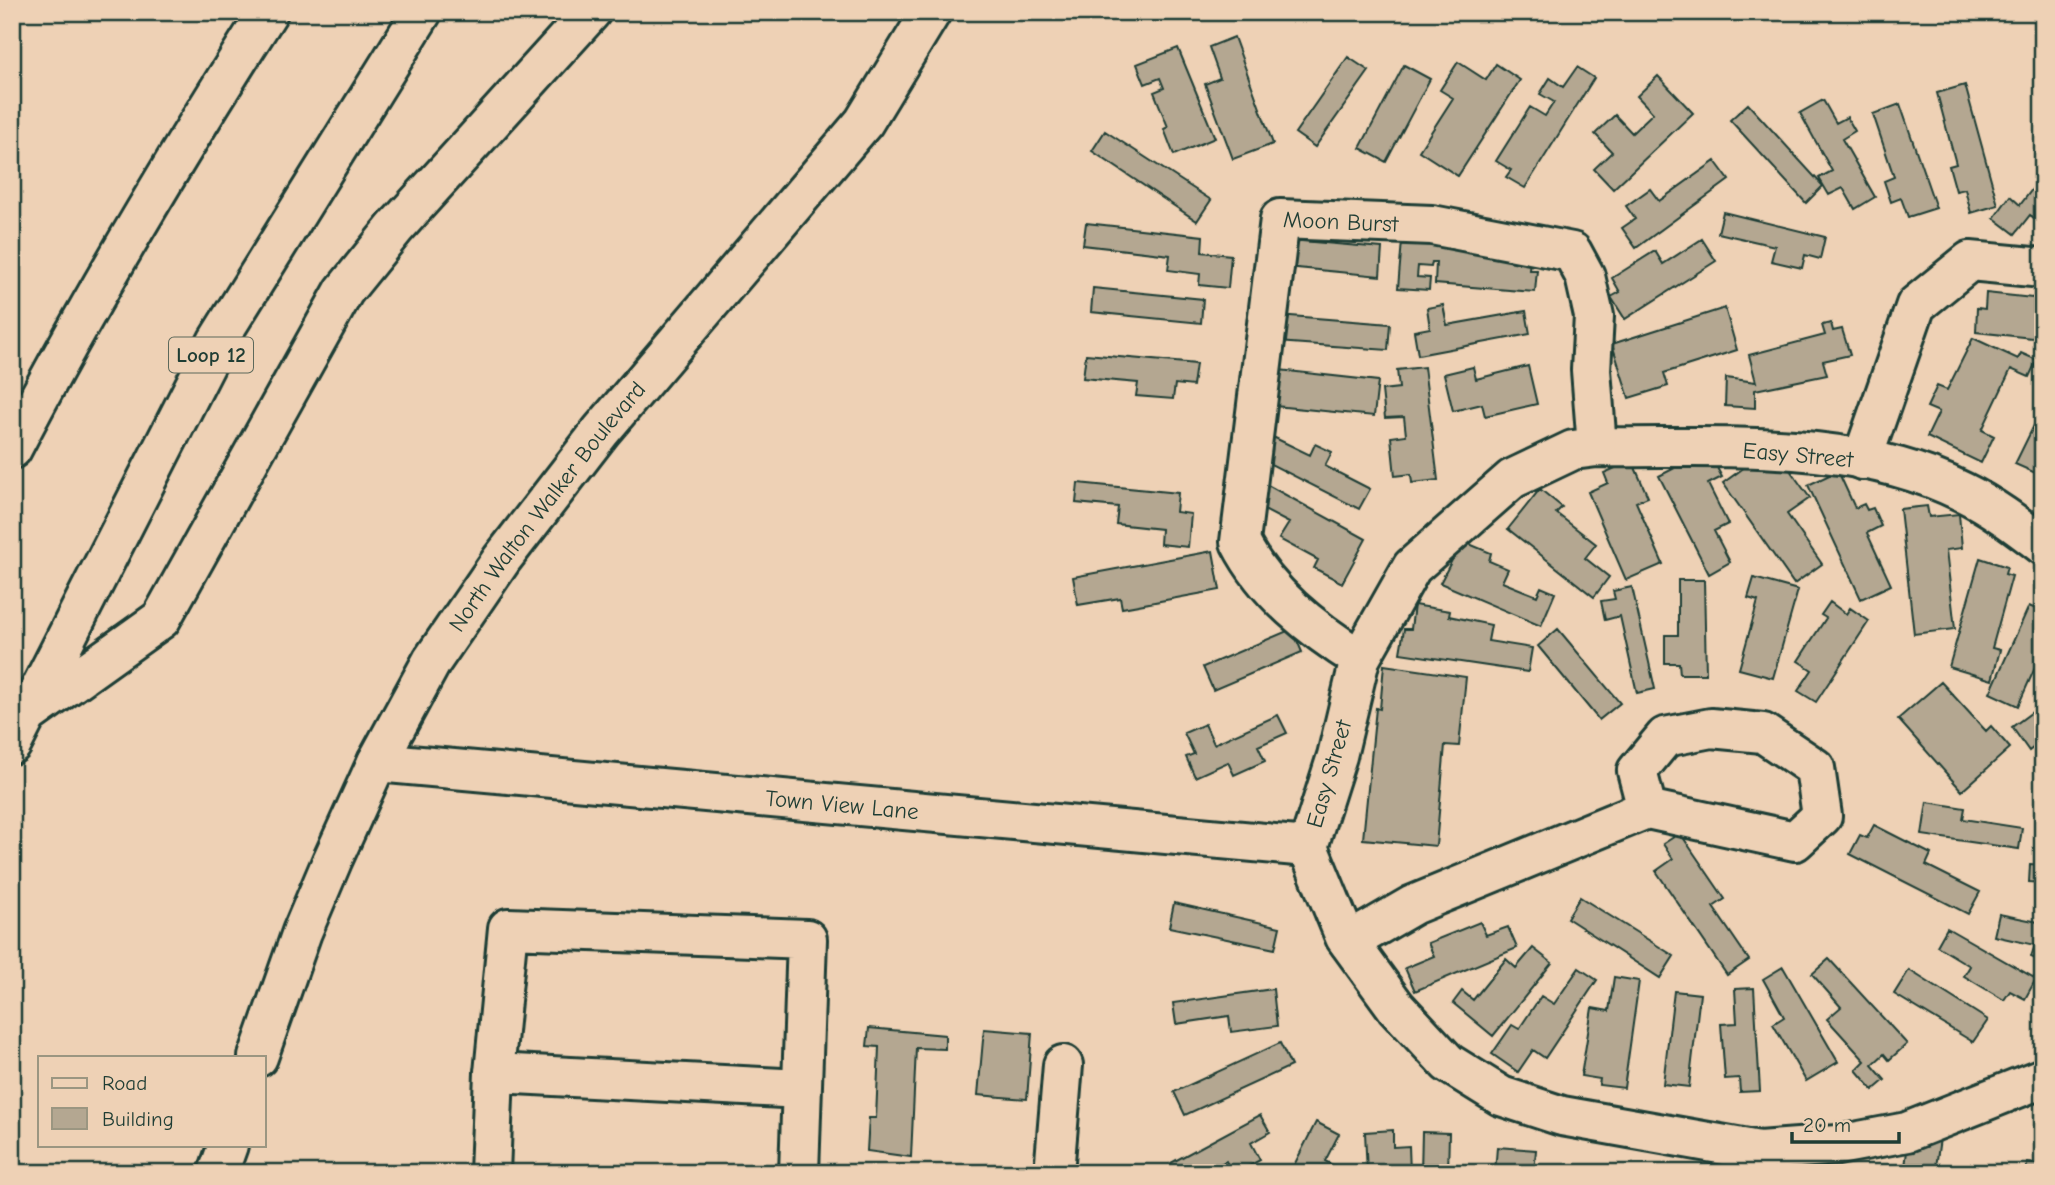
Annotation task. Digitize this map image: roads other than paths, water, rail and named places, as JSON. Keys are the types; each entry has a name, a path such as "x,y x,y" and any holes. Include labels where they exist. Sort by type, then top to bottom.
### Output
{"main road":[{"path":"12,449 68,341 188,139 268,12"},
{"name":"Loop 12","path":"20,729 218,340 422,12"},
{"path":"20,729 161,619 344,291 404,218 591,12"},
{"name":"North Walton Walker Boulevard","path":"258,1056 302,932 377,762 432,661 502,559 601,431 864,122 931,12"},
{"name":"Moon Burst","path":"1360,659 1328,639 1280,600 1250,562 1240,542 1280,219 1432,225 1572,252 1585,276 1594,316 1591,370 1597,447"},
{"path":"1862,460 1916,305 1969,261 2043,268"},
{"name":"Easy Street","path":"2043,545 1963,492 1901,467 1809,451 1597,447 1573,450 1512,479 1412,567 1360,659 1336,757 1308,847 1349,942 1396,1007 1448,1063 1501,1096 1562,1116 1759,1151 1838,1145 1907,1132 2043,1078"},
{"name":"Town View Lane","path":"377,762 1308,847"},
{"path":"1349,942 1413,905 1647,809"},
{"path":"489,1173 494,1073 508,928 807,939 799,1173"},
{"path":"1054,1173 1063,1065"},
{"path":"494,1073 801,1089"},
{"path":"218,1173 228,1146"}]}
